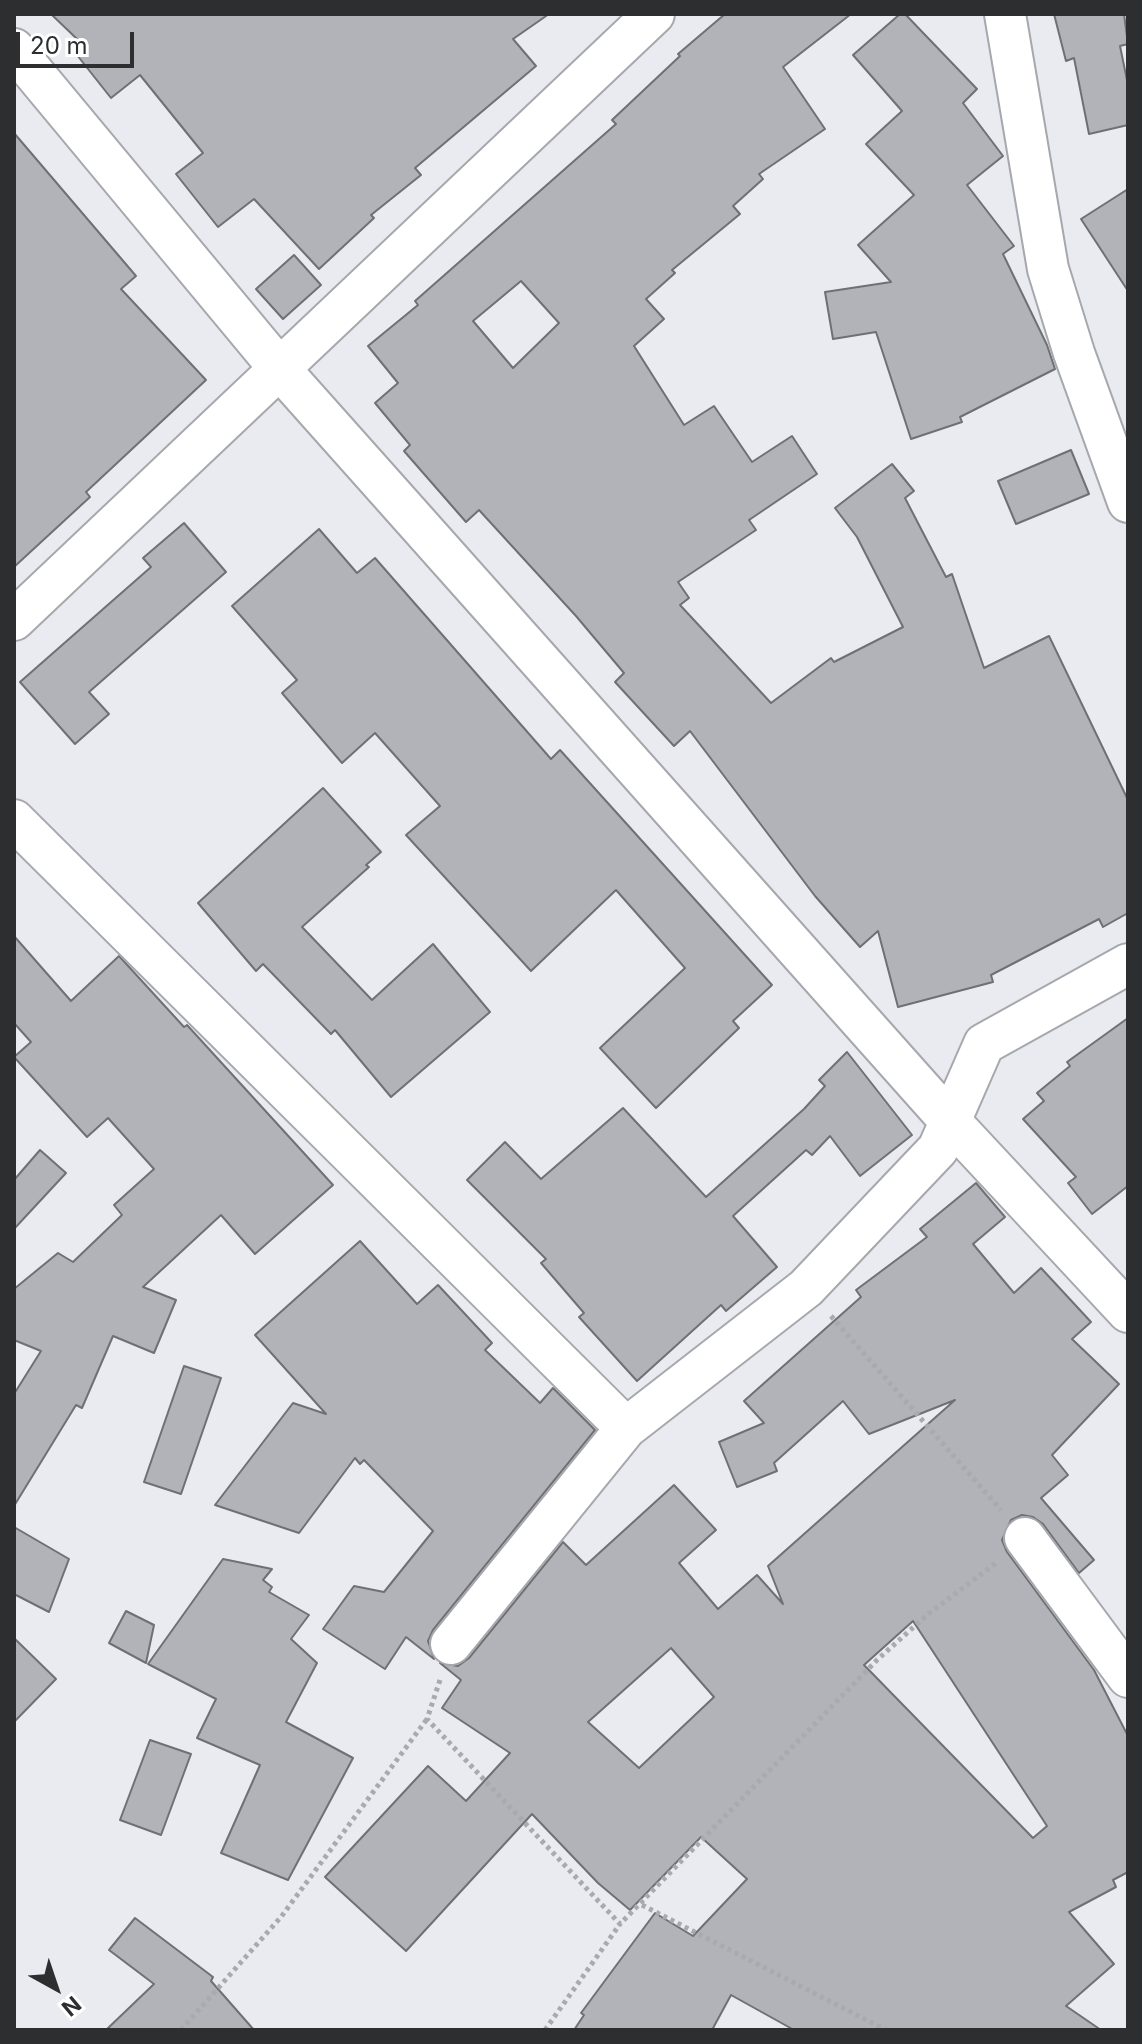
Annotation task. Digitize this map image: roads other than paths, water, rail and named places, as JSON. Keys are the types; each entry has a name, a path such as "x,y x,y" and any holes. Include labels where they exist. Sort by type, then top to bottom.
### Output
{"street":[{"path":"1005,14 1048,269 1074,353 1128,502"},
{"path":"14,620 650,15"},
{"path":"14,49 279,368 949,1120 1128,1312"},
{"path":"14,820 626,1428"},
{"path":"451,1644 626,1428 806,1288 938,1149 984,1044 1128,964"},
{"path":"1025,1538 1128,1677"}]}
